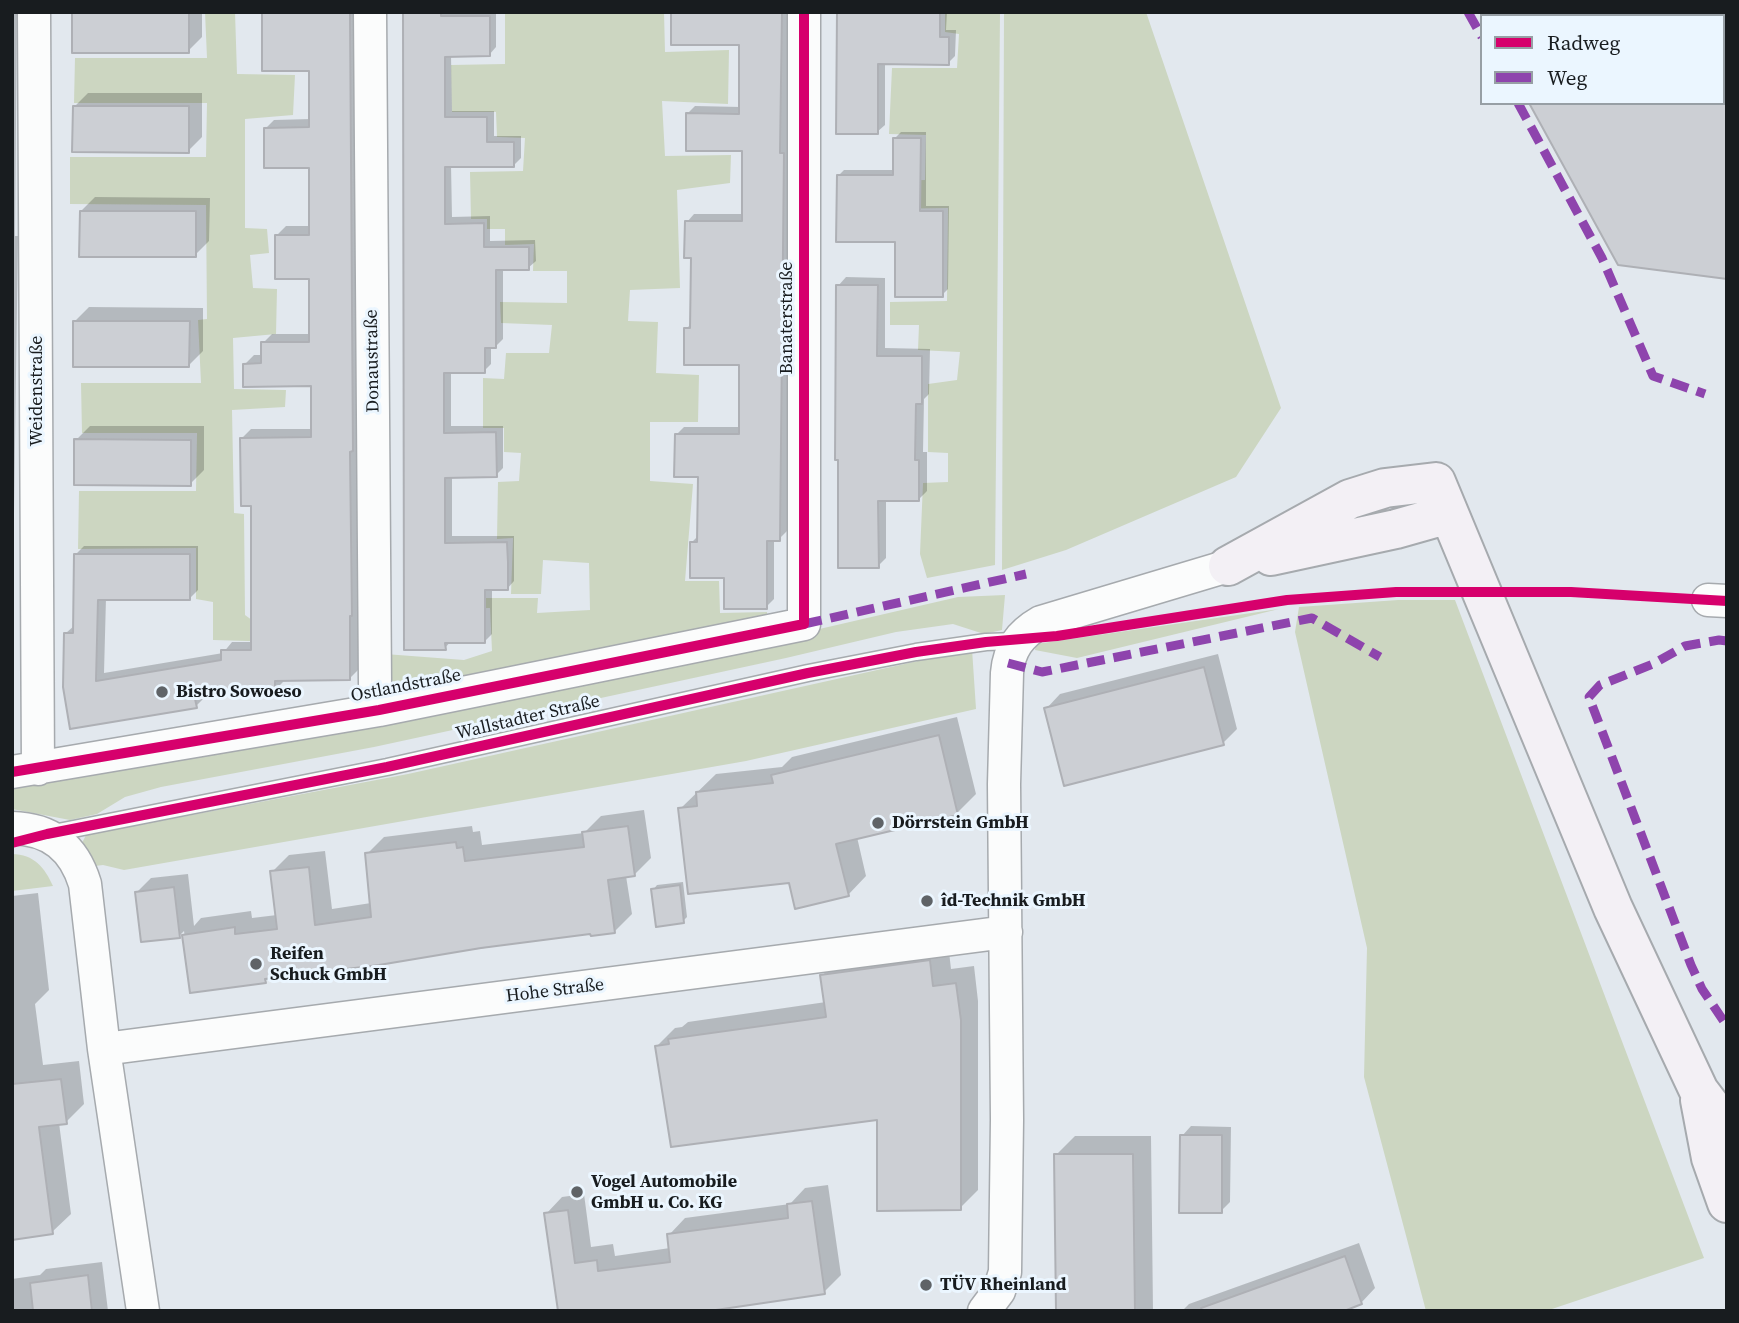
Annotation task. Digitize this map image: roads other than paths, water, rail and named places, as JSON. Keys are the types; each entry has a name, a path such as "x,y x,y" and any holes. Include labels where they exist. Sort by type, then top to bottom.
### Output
{"main road":[{"path":"1228,566 1350,499 1385,488 1442,498 1613,908 1699,1091 1727,1128"},
{"path":"1699,1091 1712,1158 1727,1203"}],"street":[{"name":"Weidenstraße","path":"25,771 34,12"},
{"name":"Donaustraße","path":"370,12 376,684 379,710"},
{"name":"Banaterstraße","path":"804,12 804,624"},
{"path":"984,1311 999,1291 1005,1272 1007,663 1016,641 1041,622 1228,566"},
{"name":"Ostlandstraße","path":"25,771 379,710 804,624"},
{"name":"Wallstadter Straße","path":"12,828 47,834"},
{"path":"47,834 69,851 82,872 85,884 104,1049 143,1311"},
{"name":"Hohe Straße","path":"104,1049 1006,932"}],"lane":[{"name":"Wallstadter Straße","path":"47,834 387,767 808,673 916,652 986,642 1016,641"}],"place":[{"name":"Bistro Sowoeso","path":"162,692"},
{"name":"Dörrstein GmbH","path":"878,823"},
{"name":"îd-Technik GmbH","path":"927,901"},
{"name":"Reifen Schuck GmbH","path":"256,964"},
{"name":"Vogel Automobile GmbH u. Co. KG","path":"577,1192"},
{"name":"TÜV Rheinland","path":"926,1285"}]}
